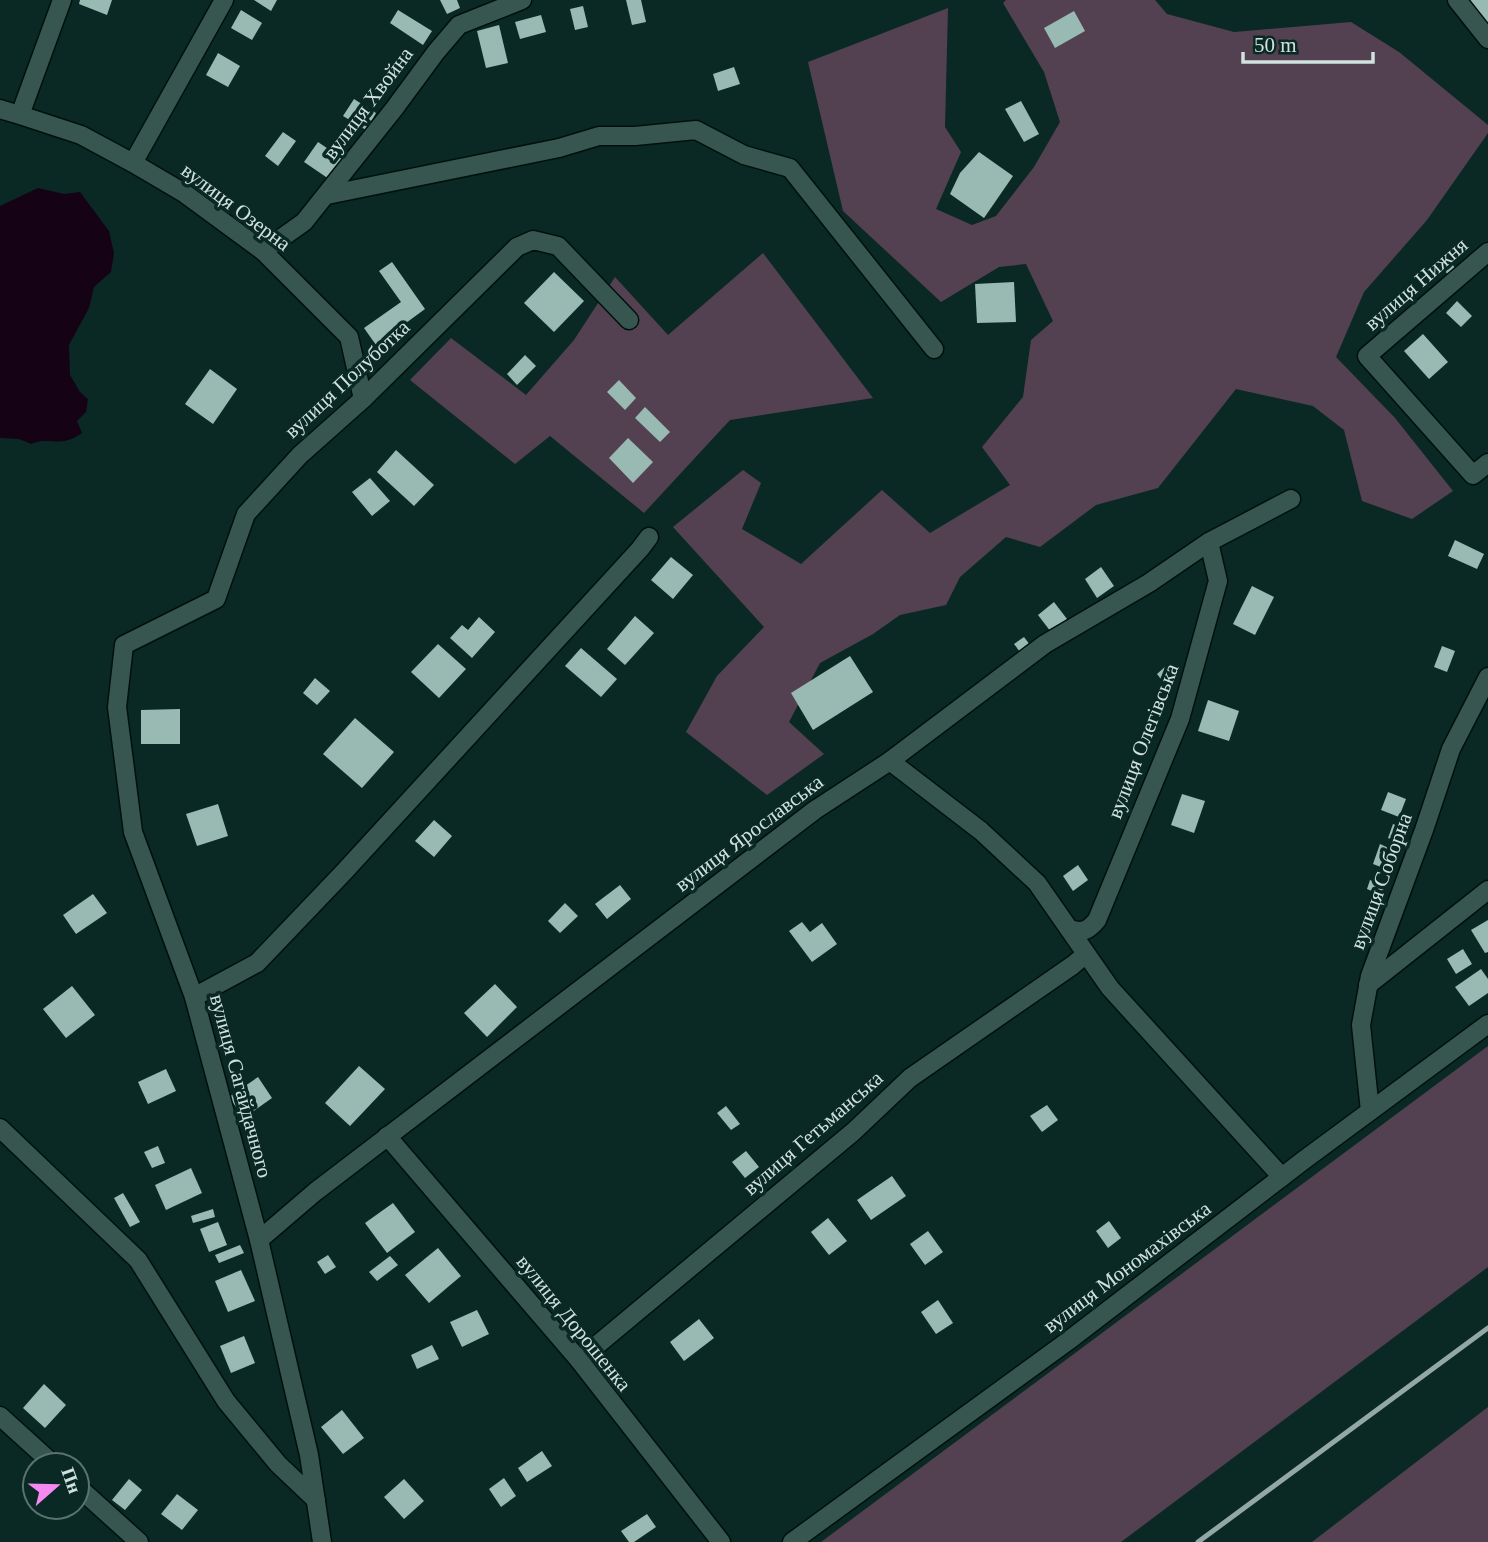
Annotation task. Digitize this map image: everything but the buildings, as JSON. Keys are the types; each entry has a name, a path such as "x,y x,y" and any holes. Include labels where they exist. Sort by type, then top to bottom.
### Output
{"street":[{"path":"133,163 224,0"},
{"name":"вулиця Хвойна","path":"263,251 304,222 459,25 522,0"},
{"path":"1457,0 1488,39"},
{"path":"20,115 58,1"},
{"name":"вулиця Озерна","path":"0,109 80,135 133,163 184,192 263,251 349,337 363,399"},
{"path":"327,195 559,148 599,136 635,136 696,130 744,155 790,168 934,349"},
{"name":"вулиця Полуботка","path":"124,645 216,599 246,514 300,455 363,399 517,247 533,240 558,246 629,320"},
{"name":"вулиця Нижня","path":"1488,252 1367,356 1473,475 1488,463"},
{"name":"вулиця Ярославська","path":"259,1240 387,1136 815,810 890,761 1045,643 1149,583 1209,542 1291,499"},
{"path":"194,997 257,963 343,873 649,537"},
{"name":"вулиця Олегівська","path":"1069,929 1083,932 1090,929 1097,920 1180,719 1218,581 1209,542"},
{"name":"вулиця Сагайдачного","path":"124,645 117,707 132,832 194,997 259,1240 309,1455 322,1542"},
{"name":"вулиця Соборна","path":"1370,1111 1361,1025 1368,985 1451,748 1488,677"},
{"path":"890,761 981,831 1037,883 1085,948 1086,954 1110,988 1282,1177"},
{"path":"1368,985 1488,890"},
{"name":"вулиця Гетьманська","path":"579,1360 853,1132 909,1078 1086,954"},
{"name":"вулиця Мономахівська","path":"792,1542 1068,1341 1488,1024"},
{"path":"0,1128 138,1260 226,1401 278,1464 316,1500"},
{"name":"вулиця Дорошенка","path":"387,1136 579,1360 721,1542"},
{"path":"0,1416 39,1451"},
{"path":"91,1499 139,1542"}],"shaded area":[{"path":"1006,0 1155,0 1167,14 1234,32 1351,22 1399,52 1488,125 1488,133 1427,220 1364,292 1336,357 1395,418 1453,491 1412,519 1362,501 1344,430 1313,406 1236,389 1158,488 1096,505 1040,547 1006,537 960,577 946,605 900,615 873,634 820,663 789,722 824,754 767,795 686,732 717,676 764,627 673,527 743,470 761,483 742,529 801,564 882,490 930,533 1010,485 982,447 1023,397 1031,340 1053,321 1026,264 999,267 941,302 843,211 808,62 948,8 945,127 961,152 936,209 972,225 996,216 1034,167 1060,122 1044,72 1003,3"},
{"path":"38,188 64,194 80,192 109,231 114,253 111,272 94,287 89,308 69,345 70,375 80,392 88,399 86,412 77,421 82,433 67,440 31,444 19,439 0,438 0,206"},
{"path":"763,253 873,398 730,420 644,513 550,436 515,464 410,380 451,338 526,395 574,340 615,277 668,335"},
{"path":"1488,1046 1488,1267 1121,1542 821,1542"},
{"path":"1488,1407 1488,1542 1312,1542"}],"railway":[{"path":"1198,1542 1488,1328"}]}
